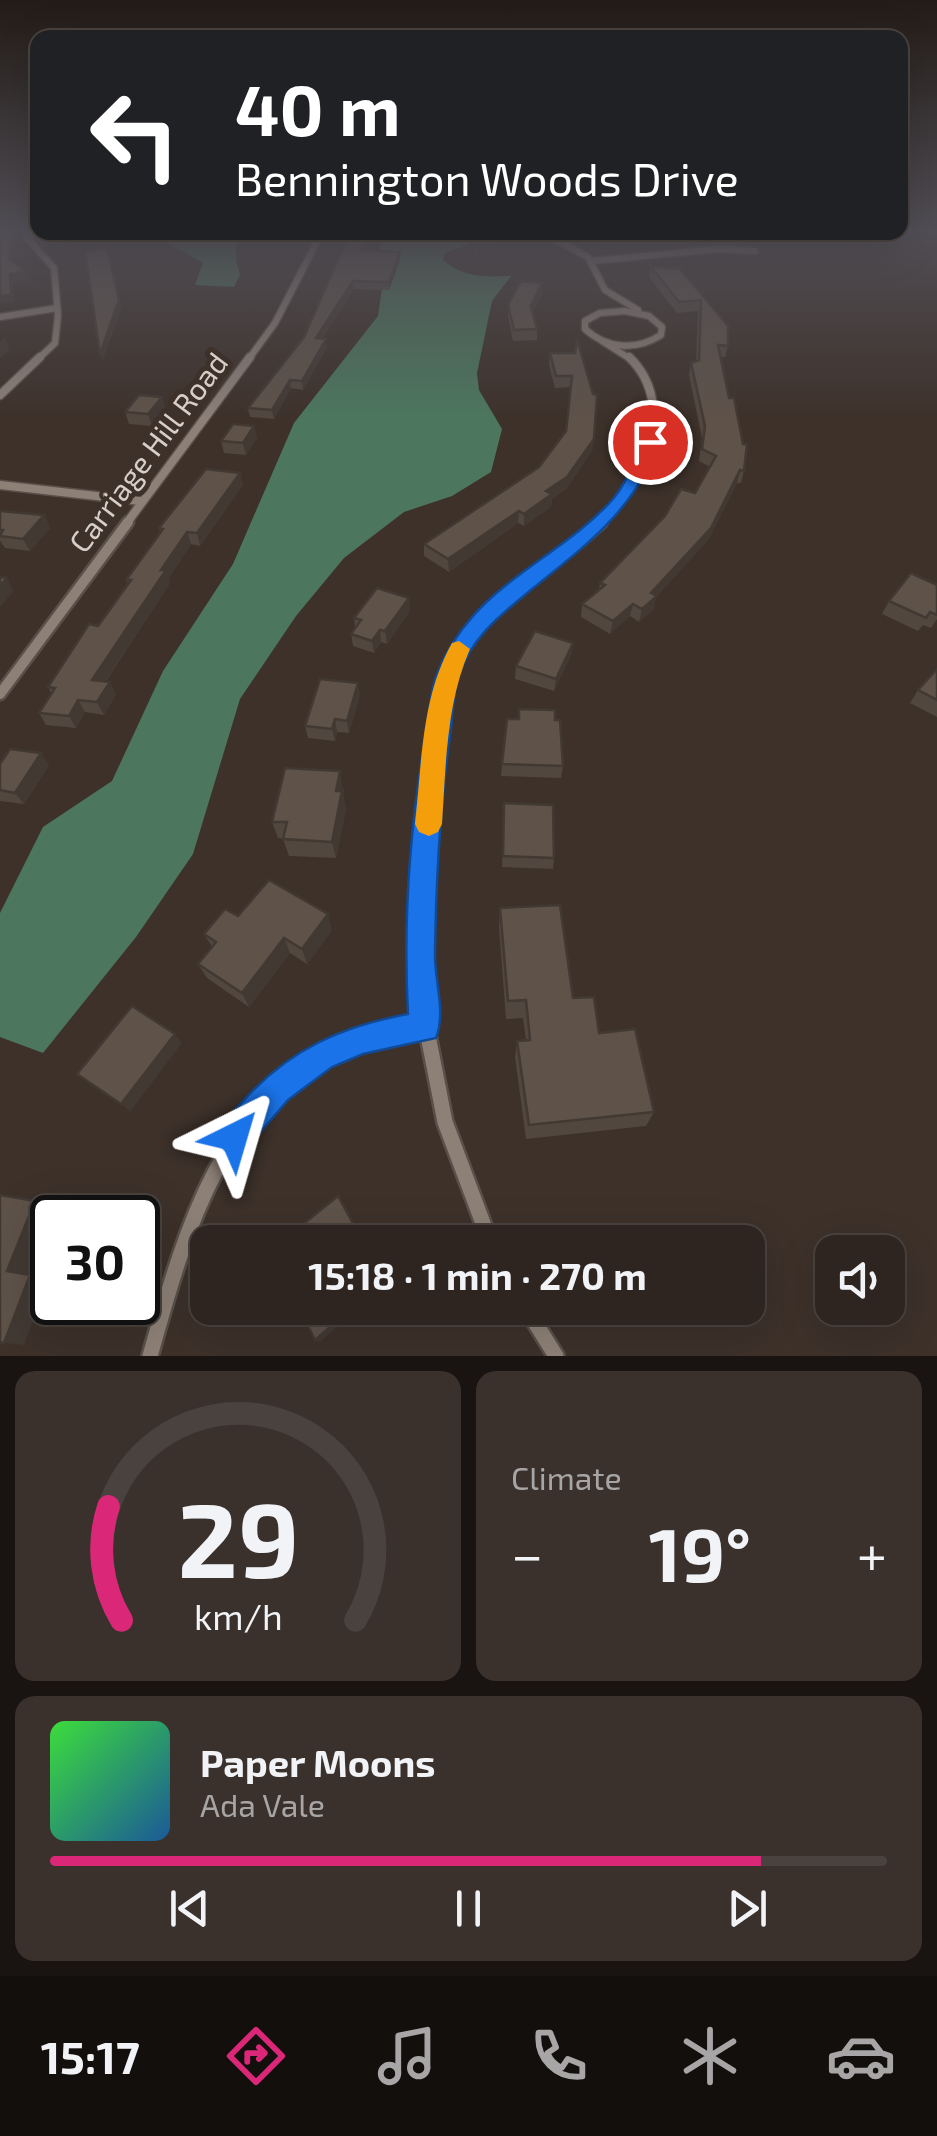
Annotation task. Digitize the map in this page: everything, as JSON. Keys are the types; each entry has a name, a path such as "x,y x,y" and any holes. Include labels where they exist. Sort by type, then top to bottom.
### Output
{"street":[{"path":"0,395 58,339 56,294"},
{"name":"Carriage Hill Road","path":"0,694 275,323 290,294"},
{"path":"602,341 629,346 652,341 661,335 662,327 646,315 602,297 587,319 586,331 602,341 642,360"},
{"path":"0,317 56,308"},
{"path":"587,319 611,311 646,315"},
{"path":"484,1225 454,1144 425,1027 420,960 433,763 446,677 461,646 482,618 600,524 638,476 652,428 642,360 652,341"},
{"path":"0,486 140,501"},
{"path":"150,1356 187,1224 218,1162 256,1110 298,1070 343,1044 386,1032 425,1027"},
{"path":"537,1325 556,1356"}],"green space":[{"path":"381,294 497,294 492,301 477,373 479,390 502,429 491,472 452,496 404,512 344,558 296,616 240,699 193,854 136,937 43,1053 0,1037 0,913 43,827 112,781 163,671 233,564 294,423 378,316"}],"building":[{"path":"91,294 118,294 119,300 100,354"},
{"path":"323,294 344,294 316,338 326,339 302,381 290,380 272,410 248,408 304,337"},
{"path":"514,294 537,294 531,306 537,329 514,330 508,305"},
{"path":"673,294 701,294 728,326 728,346 718,345 729,398 734,398 743,444 747,444 744,471 740,470 711,528 651,593 657,596 642,609 633,604 613,621 582,604 605,585 600,583 665,516 681,489 695,493 716,456 702,449 705,426 691,363 699,360 701,300 679,302"},
{"path":"577,339 593,394 597,395 594,439 567,477 546,491 552,494 524,514 519,511 448,559 424,544 539,467 566,431 572,376 556,376 550,353 575,353"},
{"path":"139,395 162,397 148,414 125,412"},
{"path":"233,424 254,426 243,443 221,441"},
{"path":"206,469 240,473 197,533 187,532 92,680 110,682 97,702 78,700 69,716 39,713 55,688 48,687 89,624 98,626 163,529 159,528"},
{"path":"0,511 44,515 23,539 0,536"},
{"path":"911,573 937,585 937,615 930,612 926,618 889,601"},
{"path":"377,588 409,598 385,631 380,630 372,641 351,634 361,620 354,618"},
{"path":"535,631 573,643 556,679 516,666"},
{"path":"937,669 937,700 918,690"},
{"path":"320,679 358,683 347,721 335,719 332,729 305,726"},
{"path":"519,709 555,710 555,720 560,720 563,766 502,764 507,719 519,719"},
{"path":"10,749 41,753 15,793 0,790 0,764"},
{"path":"285,768 340,771 336,791 342,791 332,842 283,839 287,822 272,822"},
{"path":"504,803 553,805 554,858 503,856"},
{"path":"269,880 328,914 302,949 284,938 242,993 198,964 216,942 204,934 225,909 238,916"},
{"path":"560,905 573,998 594,997 599,1033 635,1029 654,1112 529,1125 517,1041 530,1040 526,1000 508,1001 500,908"},
{"path":"132,1006 175,1034 121,1104 77,1074"},
{"path":"0,1195 30,1200 30,1214 7,1271 30,1275 4,1343 0,1342"},
{"path":"338,1196 354,1225 302,1225"},
{"path":"308,1325 332,1325 315,1340"}],"slow traffic":[{"path":"429,824 439,710 446,677 459,649"}],"route":[{"path":"234,1137 277,1088 320,1056 363,1038 425,1027 420,960 423,905 433,763 446,677 461,646 482,618 600,524 638,476 650,442"}]}
